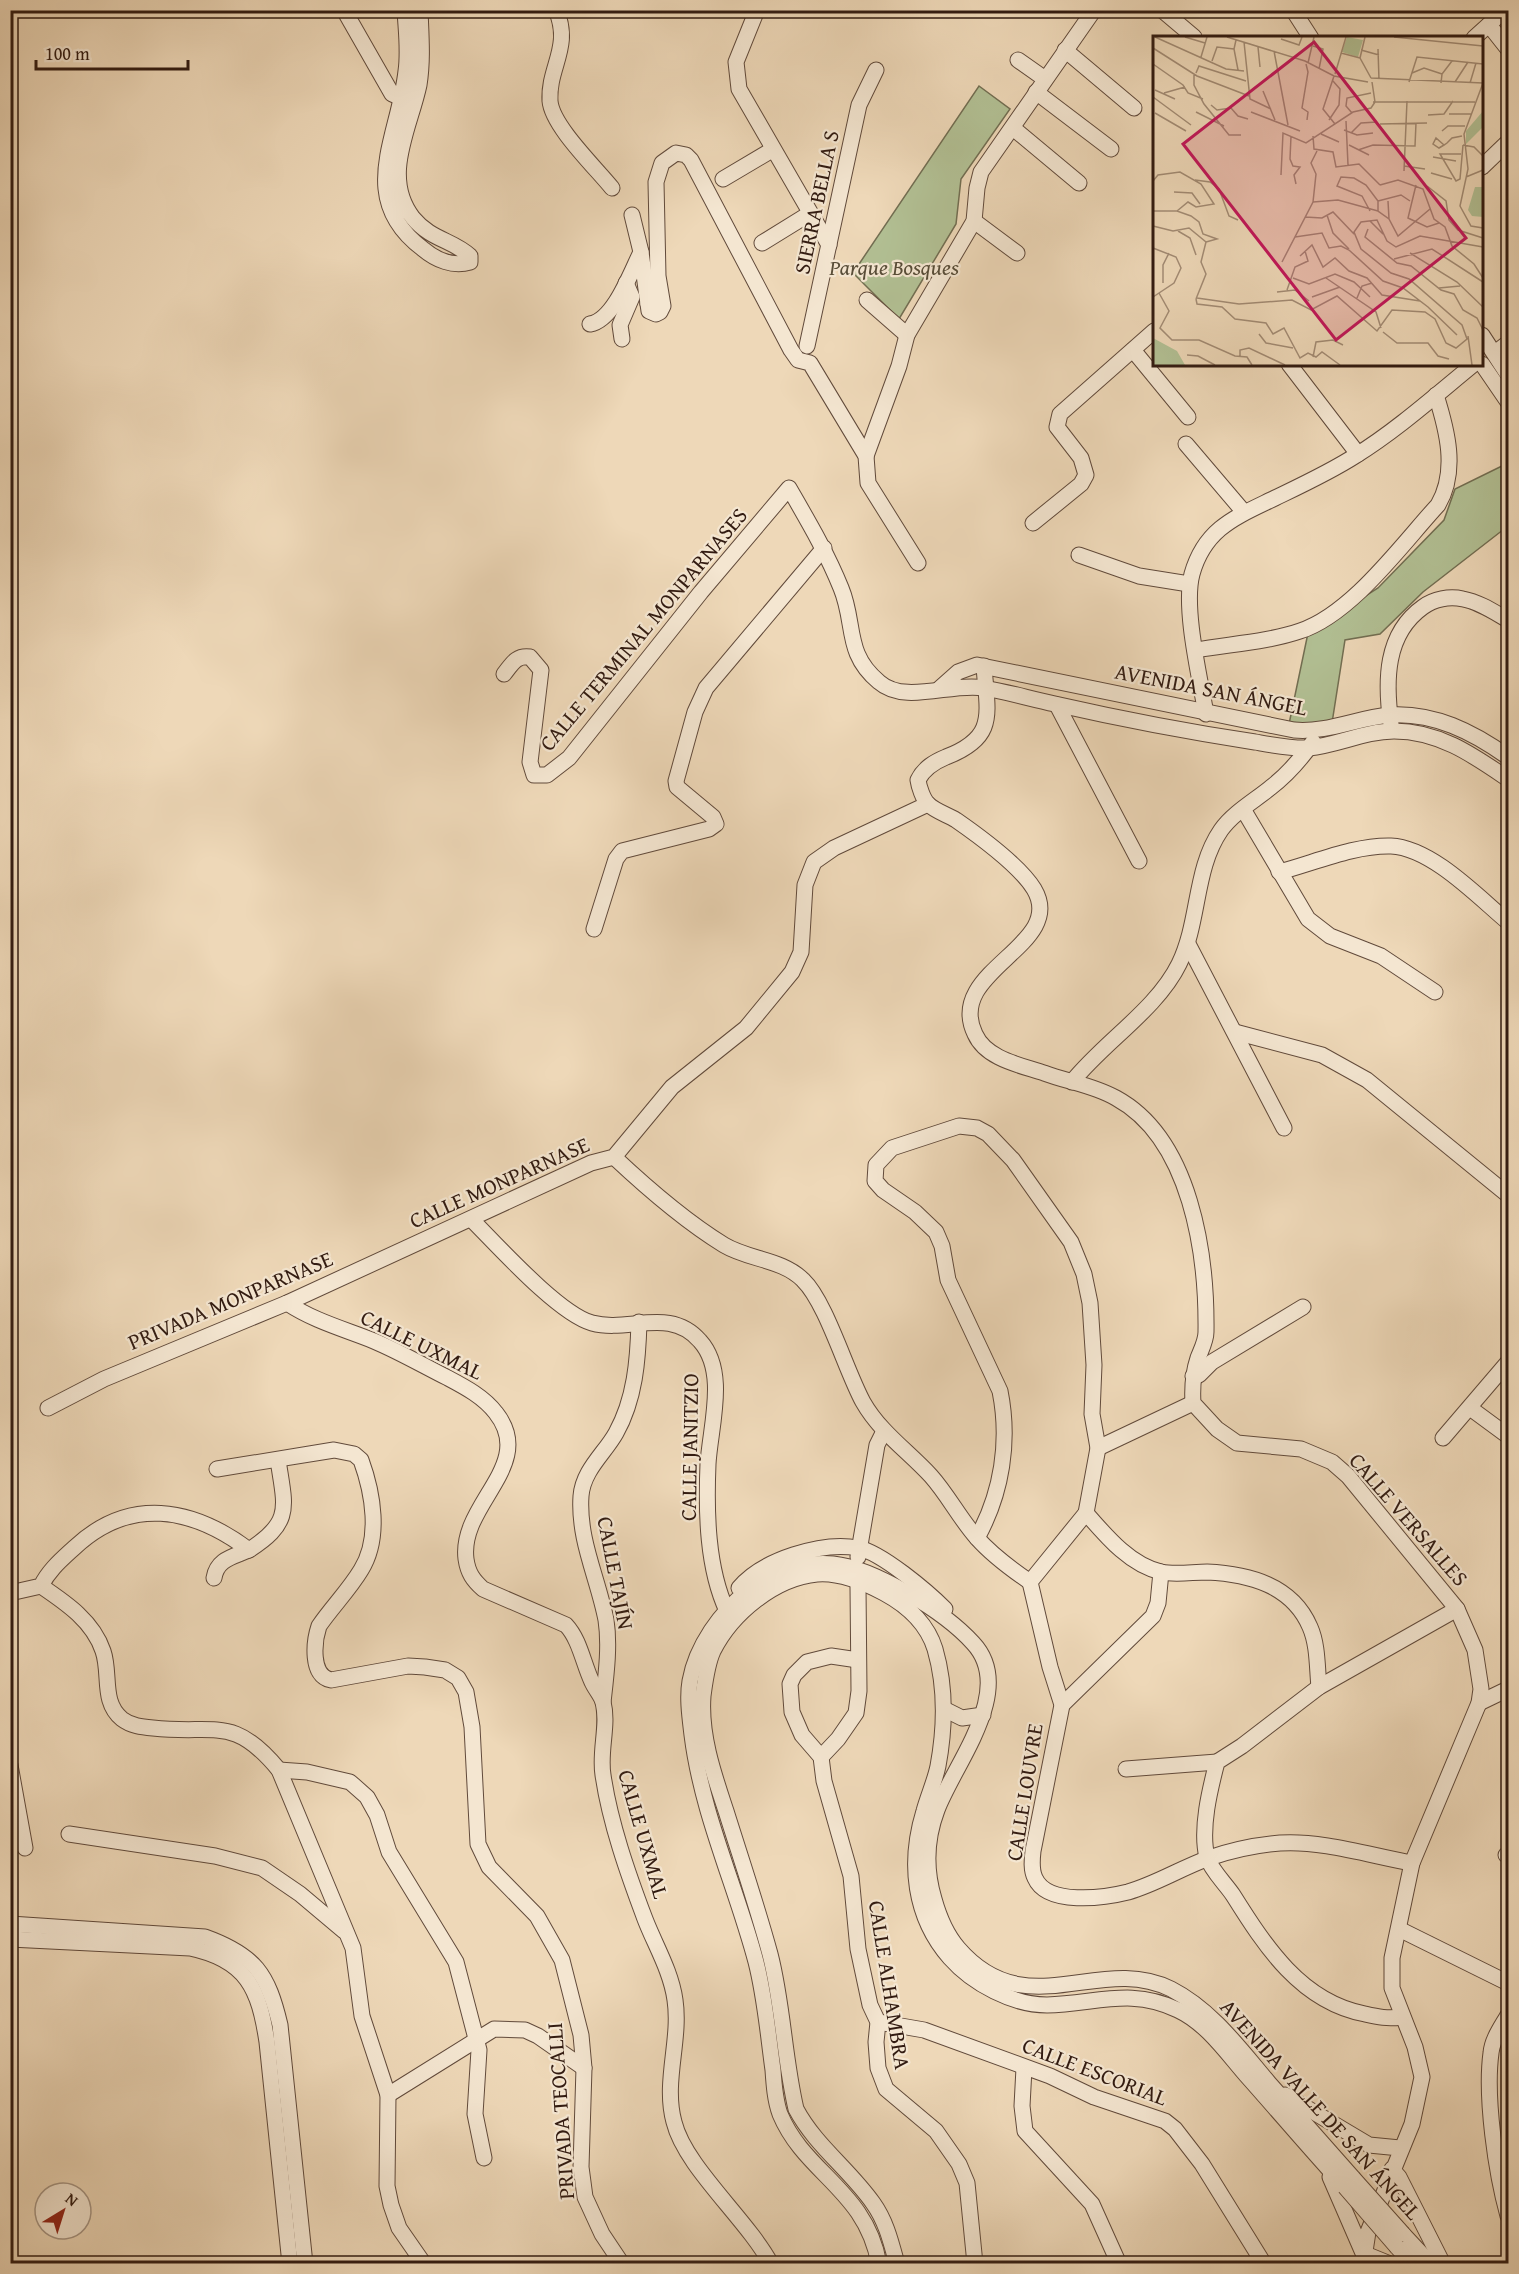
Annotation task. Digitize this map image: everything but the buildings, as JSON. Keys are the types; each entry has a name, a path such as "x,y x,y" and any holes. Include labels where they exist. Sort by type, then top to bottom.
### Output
{"street":[{"path":"344,10 392,94 401,99"},
{"path":"405,10 407,58 401,99 386,161 385,193 389,206 404,233 429,255 447,262 470,261 467,253 440,241 420,225 406,207 399,185 399,161 403,136 422,68 420,10"},
{"path":"556,10 563,36 551,90 552,109 561,126 612,188"},
{"path":"741,10 750,26"},
{"path":"757,10 739,50 735,75 739,89 772,150 829,245"},
{"path":"918,563 868,483 866,456 899,366 907,335 974,221 981,172 1094,10"},
{"path":"1162,10 1193,36"},
{"path":"1293,10 1310,36"},
{"path":"1476,36 1505,10"},
{"path":"1489,25 1509,49"},
{"path":"1065,50 1134,108"},
{"path":"1018,60 1041,86 1111,149"},
{"name":"SIERRA BELLA S","path":"807,346 859,105 876,70"},
{"path":"1012,128 1079,183"},
{"path":"1483,166 1509,142"},
{"path":"723,179 772,150"},
{"path":"632,215 654,303 656,182 662,163 676,153 686,155 691,160 791,350 798,360 810,363 866,456"},
{"path":"762,243 809,214"},
{"path":"974,221 1017,254"},
{"path":"590,324 597,323 609,312 641,252"},
{"path":"622,339 620,325 632,297 626,283"},
{"path":"867,300 907,335"},
{"path":"1033,523 1081,484 1086,475 1081,458 1059,430 1057,419 1153,333"},
{"path":"1483,336 1509,375"},
{"path":"1495,353 1509,343"},
{"path":"1133,350 1188,417"},
{"path":"1483,365 1509,402"},
{"path":"1291,366 1358,454"},
{"path":"1206,714 1189,584 1199,554 1209,540 1243,511 1272,499 1358,454 1472,366"},
{"path":"1196,650 1299,632 1319,623 1352,599 1438,505 1445,493 1449,462 1447,437 1436,395"},
{"path":"1186,444 1243,511"},
{"name":"AVENIDA SAN ÁNGEL","path":"789,488 824,548 845,599 855,654 866,671 881,684 902,693 939,688 985,688 1057,705 1254,742 1309,748 1417,717 1461,728 1509,757"},
{"name":"CALLE TERMINAL MONPARNASES","path":"504,674 514,660 522,656 530,657 541,670 530,762 534,775 547,775 570,758 590,735 701,592 789,488"},
{"path":"594,929 616,859 622,851 710,829 716,824 713,817 677,786 675,781 695,712 706,688 824,548"},
{"path":"1079,555 1139,576 1189,584"},
{"path":"1391,723 1392,644 1400,628 1414,614 1436,600 1461,598 1509,620"},
{"name":"AVENIDA SAN ÁNGEL","path":"939,688 958,672 977,665 1206,714 1294,730 1391,723 1443,740 1469,752 1509,779"},
{"path":"984,666 987,706 980,737 966,749 937,761 925,769 918,780 928,804 956,820 998,853 1032,885 1040,902 1038,920 1030,934 990,973 977,990 971,1018 977,1040 990,1052 1006,1060 1101,1090 1153,1125 1174,1160 1186,1190 1202,1272 1206,1335 1193,1376 1193,1402 1098,1448"},
{"path":"1057,705 1139,861"},
{"path":"1072,1082 1097,1052 1170,982 1188,944 1206,859 1223,827 1272,787 1309,748 1322,729"},
{"name":"CALLE MONPARNASE","path":"373,1262 472,1220 591,1163 614,1157 672,1087 746,1028 792,972 801,952 805,885 814,862 834,848 928,804"},
{"path":"1243,809 1299,909 1318,928 1330,936 1381,956 1435,992"},
{"path":"1279,872 1374,847 1404,848 1434,862 1509,922"},
{"path":"1188,944 1284,1128"},
{"path":"1235,1032 1322,1055 1367,1080 1509,1195"},
{"path":"614,1157 691,1221 725,1245 786,1268 805,1282 821,1310 864,1403 884,1431 933,1479 977,1538 999,1559 1030,1582 1086,1513 1098,1448 1092,1414 1093,1328 1086,1284 1071,1242 1013,1160 988,1134 976,1128 959,1126 892,1148 876,1165 875,1181 883,1190 926,1220 936,1232 942,1246 948,1280 1000,1391 1004,1419 1003,1461 994,1503 977,1538"},
{"name":"CALLE JANITZIO","path":"472,1220 528,1276 582,1318 593,1323 673,1324 687,1330 700,1341 714,1368 708,1465 711,1539 714,1578 728,1610"},
{"name":"PRIVADA MONPARNASE","path":"48,1408 104,1379 287,1303 373,1262"},
{"name":"CALLE UXMAL","path":"287,1303 306,1316 376,1342 460,1385 495,1410 505,1424 509,1454 500,1475 469,1525 466,1541 468,1569 473,1581 483,1589 566,1625 573,1633 592,1683 603,1702 603,1776 627,1866 645,1918 671,1980 676,2002 671,2100 674,2122 680,2140 752,2233 771,2264"},
{"path":"1193,1376 1199,1376 1222,1356 1303,1307"},
{"name":"CALLE TAJÍN","path":"603,1702 608,1638 606,1621 586,1550 581,1521 581,1493 588,1475 616,1434 628,1406 639,1352 639,1322"},
{"path":"1443,1438 1509,1362"},
{"name":"CALLE VERSALLES","path":"1193,1402 1217,1429 1237,1443 1301,1449 1332,1462 1372,1502 1457,1609 1475,1650 1481,1682 1479,1703 1412,1863 1392,1958 1392,1988 1401,2017 1415,2047 1422,2077 1418,2105 1368,2232 1363,2258"},
{"path":"1470,1408 1509,1436"},
{"path":"858,1553 877,1445 884,1431"},
{"name":"PRIVADA TEOCALLI","path":"217,1469 334,1450 354,1454 361,1460 374,1526 372,1545 361,1571 319,1626 315,1637 316,1666 320,1674 331,1680 408,1666 444,1670 458,1678 466,1692 472,1727 478,1844 489,1867 537,1916 562,1960 575,2007 584,2068 581,2167 585,2197 602,2234 622,2264"},
{"path":"214,1578 215,1568 222,1561 249,1550 275,1532 280,1524 283,1498 278,1460"},
{"path":"10,1593 41,1586 53,1568 98,1528 118,1518 142,1513 172,1515 204,1524 232,1537 249,1550"},
{"path":"1086,1513 1110,1540 1126,1553 1161,1572 1238,1576 1270,1584 1287,1594 1310,1628 1319,1687"},
{"path":"879,2264 872,2236 858,2209 791,2134 779,2111 757,1966 717,1845 695,1760 689,1683 702,1646 746,1580 769,1565 813,1550 858,1553 915,1583 943,1607 974,1643"},
{"path":"728,1610 759,1583 794,1567 827,1563 847,1566 878,1577 909,1594 974,1643"},
{"path":"1062,1705 1148,1623 1158,1603 1161,1572"},
{"name":"AVENIDA VALLE DE SAN ÁNGEL","path":"897,2264 890,2235 872,2202 806,2128 796,2109 770,1955 730,1825 708,1745 702,1711 704,1688 715,1647 739,1614 780,1586 816,1574 855,1580 892,1597 927,1628 938,1661 944,1709 938,1767 922,1815 915,1856 915,1874 924,1917 942,1949 960,1968 979,1982 1028,2003 1054,2004 1140,1997 1181,2011 1198,2023 1222,2048 1325,2165 1349,2182"},
{"name":"CALLE LOUVRE","path":"1030,1582 1050,1667 1062,1705 1033,1851 1032,1868 1035,1880 1045,1890 1057,1896 1078,1898 1128,1892 1208,1859 1241,1849 1282,1843 1412,1863"},
{"path":"41,1586 67,1603 97,1638 104,1652 112,1706 124,1721 156,1728 221,1730 239,1734 262,1749 279,1770 353,1948 362,2016 388,2094 387,2186 391,2205 399,2228 424,2264"},
{"path":"858,1660 831,1656 817,1658 798,1670 790,1684 792,1712 797,1726 808,1745 821,1757 838,1739 856,1713 860,1691 858,1589 892,1605 907,1617 919,1630 938,1661"},
{"path":"1126,1769 1217,1762 1242,1746 1319,1687 1457,1609"},
{"name":"AVENIDA VALLE DE SAN ÁNGEL","path":"974,1643 983,1658 988,1696 983,1715 944,1792 928,1847 932,1892 939,1916 956,1945 984,1970 1017,1984 1056,1987 1122,1979 1151,1983 1173,1990 1208,2014 1275,2090 1400,2241 1431,2264"},
{"path":"1479,1703 1509,1689"},
{"path":"944,1709 962,1718 983,1715"},
{"name":"CALLE ALHAMBRA","path":"821,1757 824,1781 851,1876 858,1949 870,2005 878,2022 876,2055 886,2089 936,2131 959,2164 967,2183 975,2264"},
{"path":"1217,1762 1207,1798 1205,1841 1208,1859 1260,1935 1304,1987 1345,2009 1390,2019 1401,2017"},
{"path":"10,1765 25,1848"},
{"path":"279,1770 315,1774 350,1782 367,1797 377,1815 389,1852 456,1962 479,2050 475,2114 484,2158"},
{"path":"712,1828 730,1825"},
{"path":"69,1834 215,1857 262,1868 300,1894 345,1932"},
{"path":"717,1845 735,1842"},
{"path":"10,1924 206,1936 225,1944 254,1962 271,1992 280,2025 291,2193 290,2264"},
{"path":"1399,1929 1509,1983"},
{"path":"10,1939 190,1948 210,1952 237,1968 249,1981 262,2010 291,2193 305,2264"},
{"path":"1509,2015 1491,2052 1491,2104 1499,2175 1509,2216"},
{"name":"CALLE ESCORIAL","path":"878,2022 924,2030 1050,2076 1103,2100 1157,2117 1175,2128 1202,2164 1264,2264"},
{"path":"388,2094 494,2029 525,2030 538,2036 584,2068"},
{"path":"1024,2068 1022,2106 1025,2131 1092,2204 1119,2264"},
{"path":"1275,2090 1369,2145 1400,2148"},
{"path":"1325,2165 1363,2258 1390,2264"},
{"path":"1392,2169 1399,2177 1443,2264"},
{"name":"AVENIDA VALLE DE SAN ÁNGEL","path":"1400,2241 1412,2264"}],"green space":[{"name":"Parque Bosques","path":"979,86 1010,109 961,179 956,224 899,319 853,273"},
{"path":"1508,463 1508,526 1423,592 1380,634 1345,640 1332,723 1289,724 1308,633 1378,588 1444,520 1455,489"}]}
